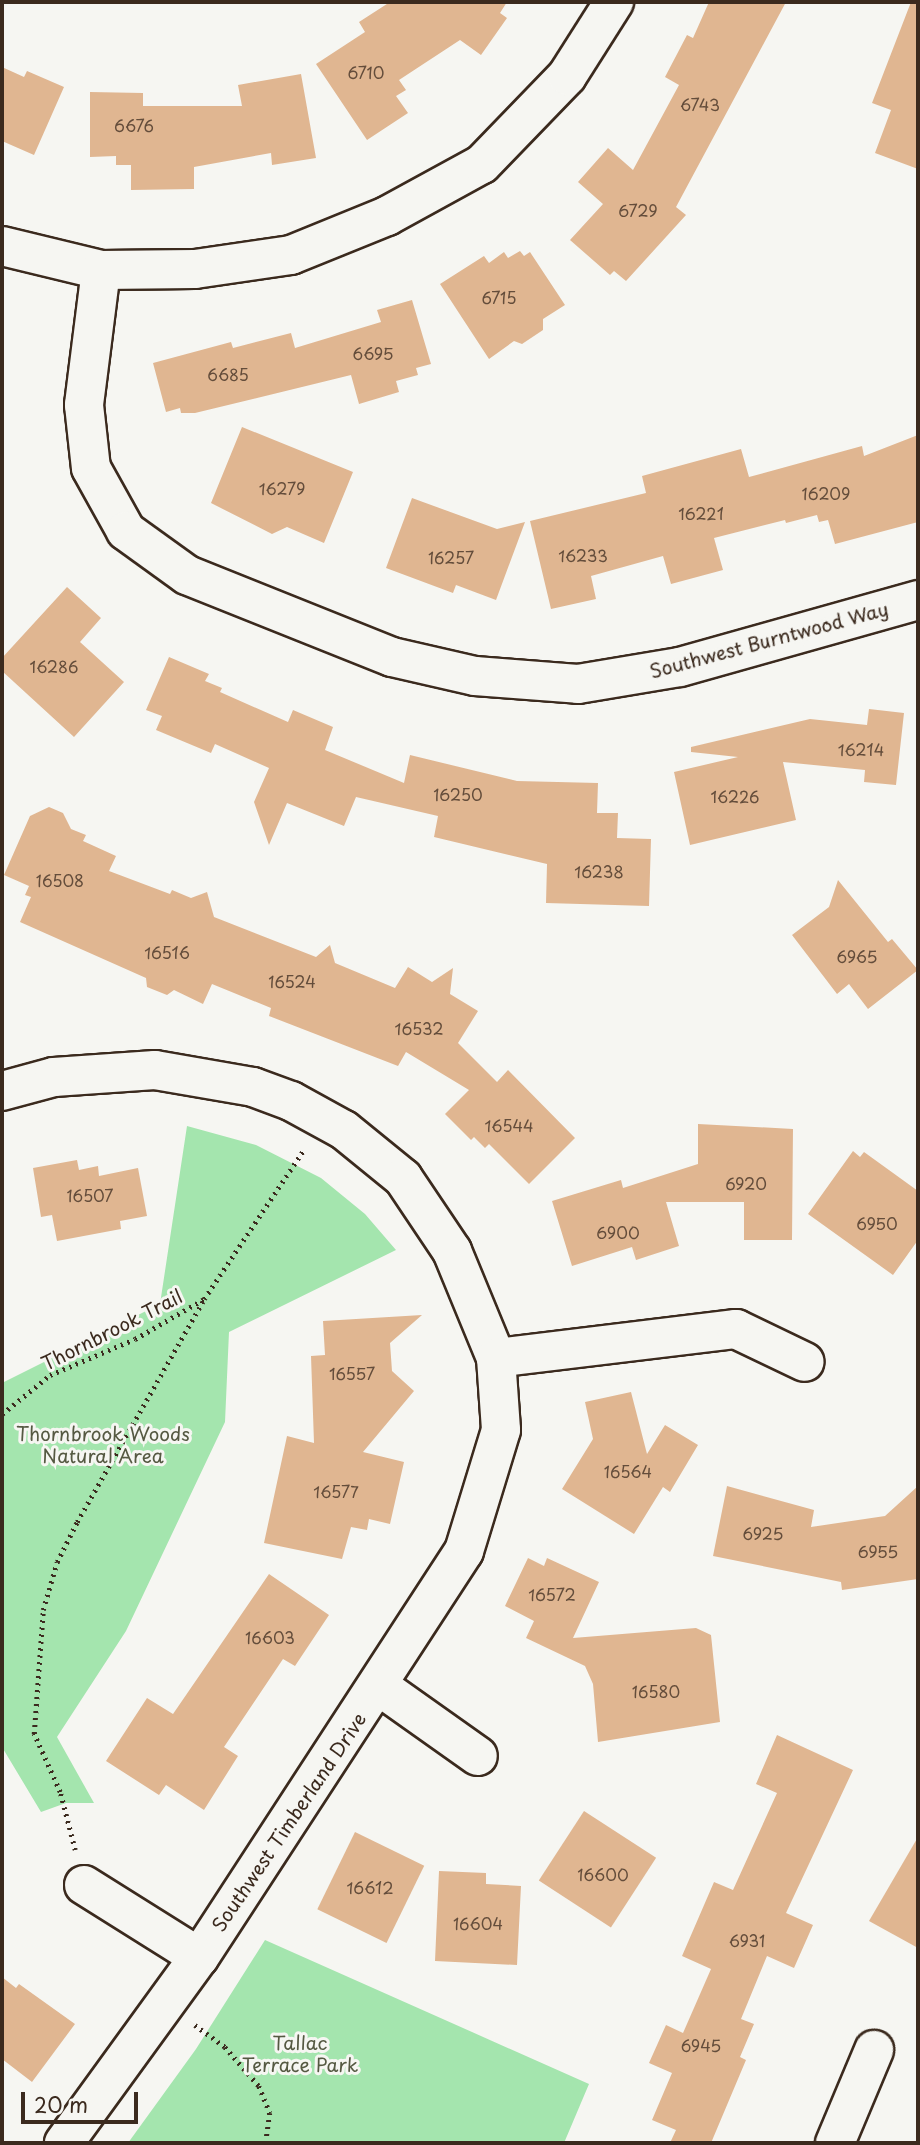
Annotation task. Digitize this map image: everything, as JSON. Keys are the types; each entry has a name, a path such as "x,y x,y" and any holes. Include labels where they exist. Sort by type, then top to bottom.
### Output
{"street":[{"path":"2,246 101,270 195,268 291,255 387,216 482,164 567,76 614,2"},
{"name":"Southwest Burntwood Way","path":"101,270 84,405 91,468 126,531 200,580 393,657 475,676 578,684 680,667 918,600"},
{"name":"Southwest Timberland Drive","path":"2,1091 54,1077 155,1070 253,1087 327,1119 403,1178 452,1251 496,1358 501,1430 464,1551 379,1686 199,1957 64,2143"},
{"path":"496,1358 736,1329 805,1362"},
{"path":"379,1686 478,1756"},
{"path":"83,1885 199,1957"},
{"path":"835,2143 874,2050"}],"path":[{"name":"Thornbrook Trail","path":"83,1885 60,1792 34,1734 43,1610 57,1562 204,1299 327,1119"},
{"name":"Thornbrook Trail","path":"2,1414 50,1375 135,1339 204,1299"},
{"path":"164,2007 225,2047 251,2075 270,2113 266,2143"}],"green space":[{"name":"Thornbrook Woods Natural Area","path":"187,1126 256,1145 321,1178 365,1214 396,1250 229,1332 225,1422 126,1631 57,1737 94,1803 66,1803 41,1812 2,1747 2,1383 160,1304"},
{"name":"Tallac Terrace Park","path":"265,1940 589,2084 564,2143 128,2143 196,2049"}],"building":[{"path":"390,2 507,2 500,13 507,18 481,55 460,40 399,80 406,90 396,96 408,113 367,140 316,64 365,32 359,22"},
{"path":"709,2 786,2 676,207 686,215 626,281 614,271 610,275 570,240 603,204 578,182 608,148 633,170 679,85 665,77 687,35 693,38"},
{"path":"911,2 918,2 918,169 875,153 891,110 872,103"},
{"path":"2,67 24,77 27,71 64,87 34,155 2,141"},
{"path":"301,74 316,158 272,165 271,153 194,167 194,189 131,190 131,165 116,165 116,156 90,157 90,92 143,93 143,106 242,106 238,85"},
{"path":"520,251 524,256 530,252 565,305 543,319 543,330 522,344 514,341 489,359 440,284 484,256 489,263 504,252 508,258"},
{"path":"412,300 431,364 416,368 418,375 396,381 399,392 359,404 351,375 195,413 181,413 180,408 166,412 153,363 231,342 233,348 291,333 295,348 381,322 377,310"},
{"path":"242,427 353,472 324,543 287,527 272,534 211,503"},
{"path":"918,435 918,522 835,544 828,520 819,522 817,515 786,523 785,520 714,538 723,570 671,584 663,556 591,576 596,599 551,609 530,521 646,493 642,476 741,449 749,477 862,446 864,456"},
{"path":"412,498 497,529 525,522 496,600 456,585 453,593 386,568"},
{"path":"67,587 101,618 80,642 124,682 74,737 2,671 2,658"},
{"path":"169,657 209,674 205,681 222,688 220,692 288,722 293,710 333,727 325,750 404,783 410,755 517,781 598,783 597,813 618,813 617,838 651,839 649,906 546,903 547,864 434,837 438,816 356,797 344,826 287,803 269,845 254,802 269,768 215,744 211,753 156,730 162,716 146,710"},
{"path":"869,709 904,713 896,785 864,782 865,770 783,762 796,820 690,845 674,772 738,757 691,752 691,747 810,719 867,725"},
{"path":"49,807 63,813 71,829 86,835 83,841 116,856 109,871 170,894 172,890 191,898 207,892 214,917 316,957 330,945 335,963 395,988 408,967 432,982 453,968 450,994 478,1011 458,1043 497,1082 508,1070 575,1138 529,1184 489,1144 485,1148 474,1137 471,1140 445,1114 469,1090 406,1052 398,1066 269,1016 271,1008 212,984 203,1004 174,990 167,995 147,987 146,978 20,922 31,897 25,895 29,886 4,875 30,816"},
{"path":"838,880 888,942 892,939 918,970 868,1009 849,984 837,994 792,935 829,907"},
{"path":"698,1124 793,1129 792,1240 744,1240 744,1202 666,1202 679,1246 636,1260 632,1247 572,1266 552,1201 621,1180 623,1188 698,1164"},
{"path":"853,1151 860,1157 864,1152 918,1191 918,1240 893,1275 808,1214"},
{"path":"77,1160 79,1170 98,1166 99,1176 138,1168 147,1216 120,1221 121,1229 57,1241 52,1215 41,1217 33,1168"},
{"path":"422,1315 390,1343 392,1371 414,1391 363,1452 404,1462 390,1524 369,1519 367,1530 351,1527 342,1559 264,1543 287,1436 314,1443 311,1356 325,1355 323,1321"},
{"path":"631,1392 647,1454 665,1425 698,1445 670,1492 663,1487 634,1534 562,1489 593,1439 585,1402"},
{"path":"727,1486 814,1510 811,1527 885,1516 918,1486 918,1579 842,1590 841,1582 713,1556"},
{"path":"528,1558 544,1566 547,1558 599,1582 573,1638 696,1628 711,1635 720,1722 598,1742 593,1684 585,1666 526,1638 534,1621 505,1606"},
{"path":"269,1574 329,1615 295,1666 283,1659 224,1747 238,1756 204,1810 166,1785 159,1795 106,1761 147,1698 173,1714"},
{"path":"777,1735 853,1770 786,1913 813,1925 794,1968 767,1956 741,2019 754,2024 740,2057 746,2060 711,2143 670,2143 676,2130 652,2120 672,2073 649,2063 666,2025 683,2033 711,1969 682,1956 714,1882 733,1890 777,1793 756,1784"},
{"path":"584,1811 656,1858 611,1927 539,1881"},
{"path":"355,1832 424,1866 387,1943 317,1909"},
{"path":"918,1837 918,1948 869,1921"},
{"path":"439,1871 486,1873 486,1884 521,1886 517,1965 435,1961"},
{"path":"2,1977 16,1988 19,1984 75,2024 32,2082 2,2059"}]}
